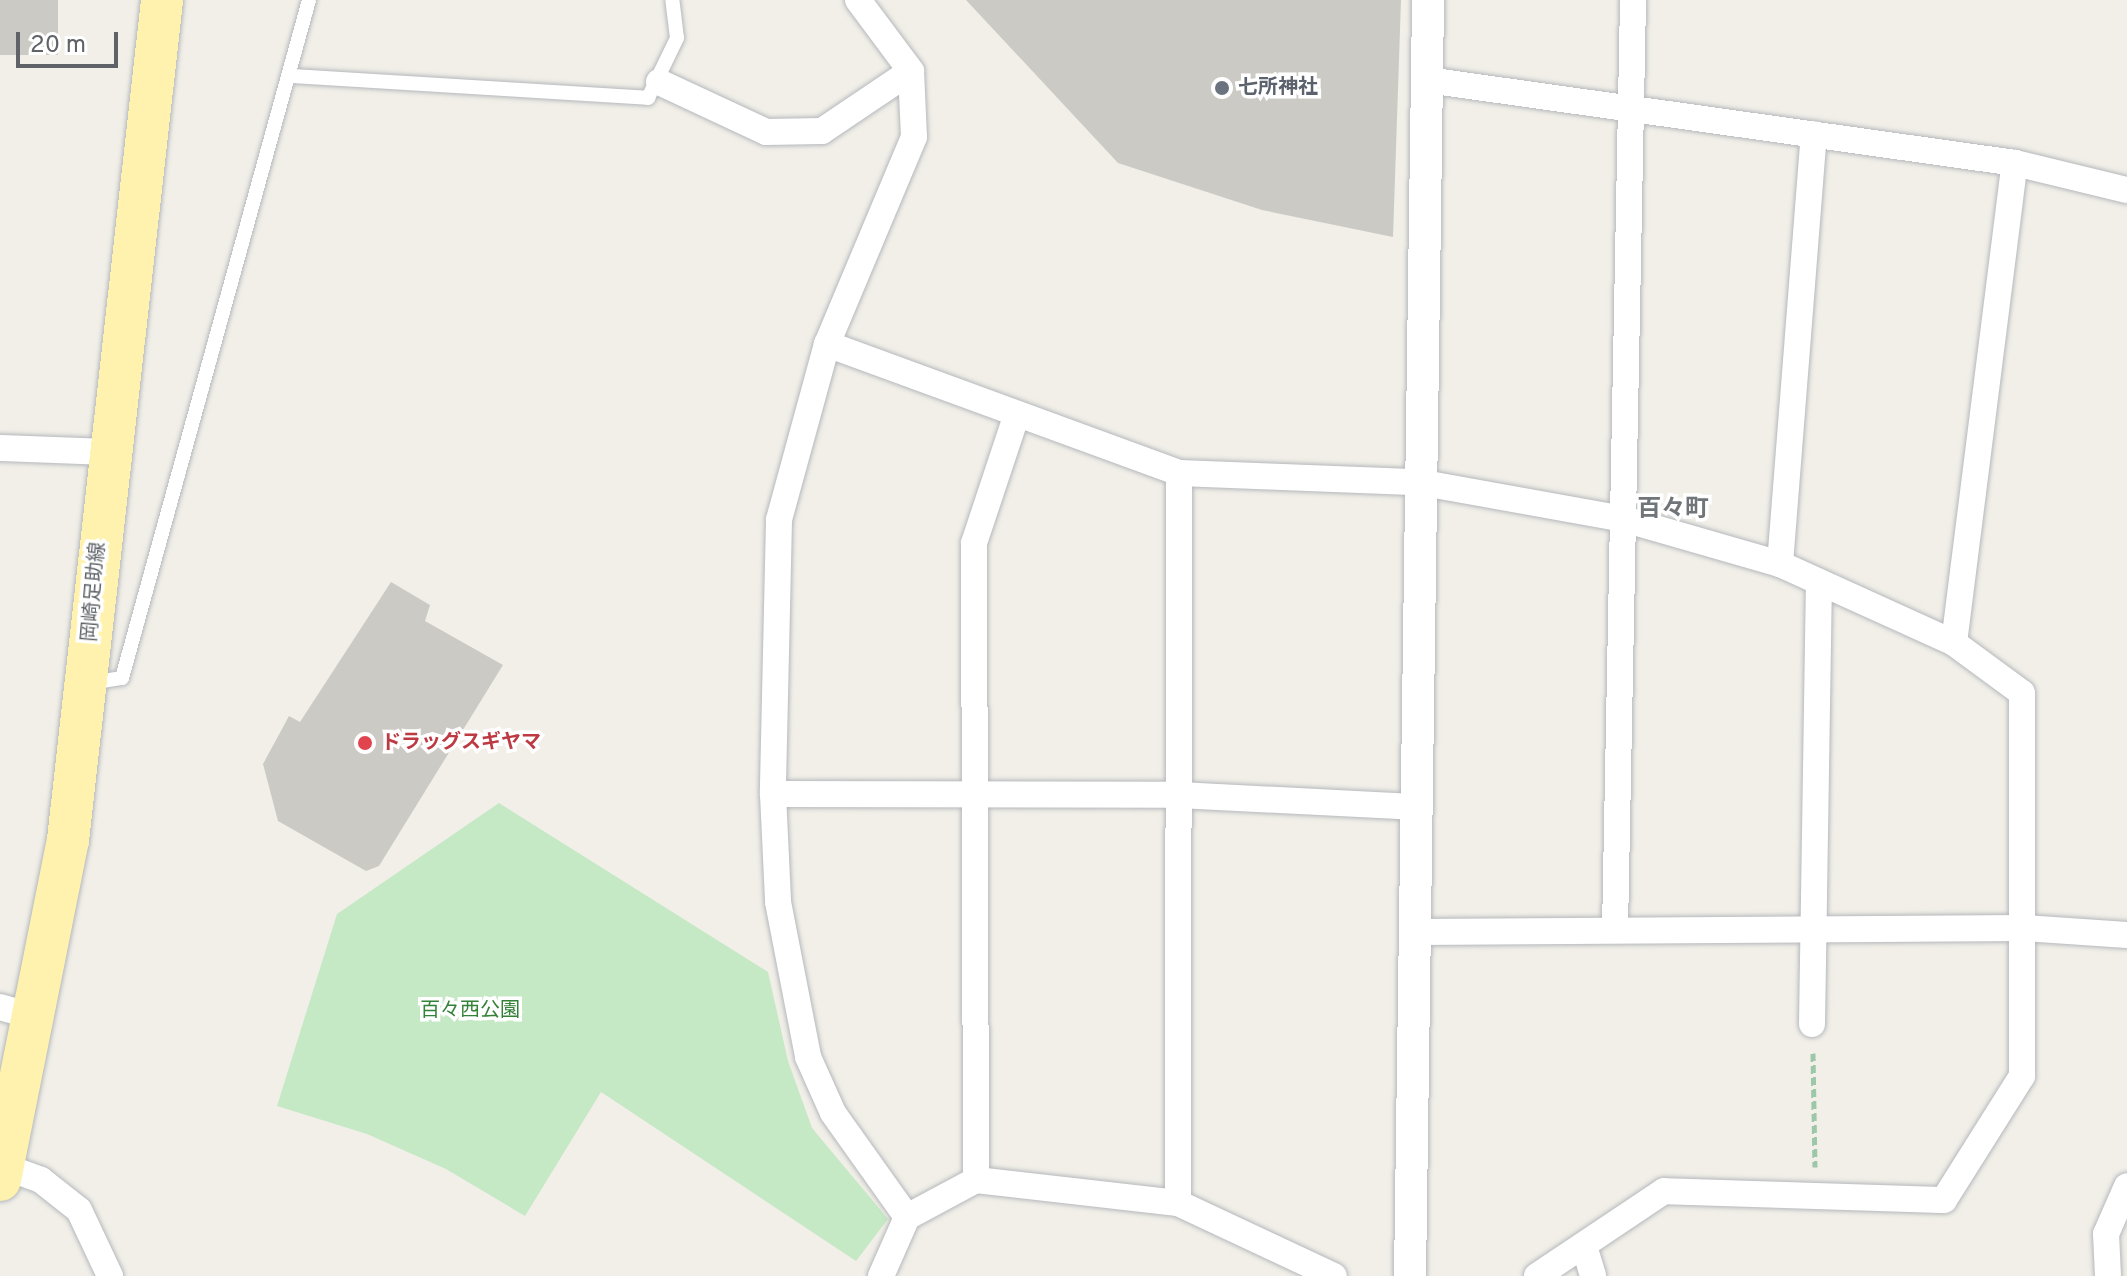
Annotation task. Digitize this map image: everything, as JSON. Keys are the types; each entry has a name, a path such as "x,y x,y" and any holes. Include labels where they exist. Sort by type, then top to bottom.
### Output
{"main road":[{"name":"岡崎足助線","path":"1,1173 17,1012 68,840 108,452 162,0"}],"street":[{"path":"858,0 911,71 914,137 827,344 779,520 773,794 778,902 808,1057 833,1113 907,1217"},
{"path":"1410,1276 1417,932 1414,807 1418,482 1428,0"},
{"path":"1615,930 1633,0"},
{"path":"659,82 766,132 822,131 911,71"},
{"path":"1427,80 1633,105 2015,163 2127,190"},
{"path":"1780,564 1814,134"},
{"path":"1954,643 2015,163"},
{"path":"827,344 1179,473 1418,482 1624,519 1780,564 1954,643 2022,693 2022,1076 1944,1200 1664,1191 1537,1276"},
{"path":"976,1180 974,543 1017,414"},
{"path":"0,448 108,452"},
{"path":"1178,1203 1179,473"},
{"path":"1812,1024 1819,582"},
{"path":"773,794 1179,795 1414,807"},
{"path":"1417,932 2024,928 2127,935"},
{"path":"1,1173 41,1180 79,1210 110,1276"},
{"path":"881,1276 907,1217 976,1180 1178,1203 1334,1276"},
{"path":"2108,1276 2106,1234 2127,1186"},
{"path":"1584,1246 1593,1276"}],"lane":[{"path":"86,684 122,678 291,76 309,0"},
{"path":"291,76 648,98 659,82 677,38 672,0"}],"path":[{"path":"1812,1024 1816,1196"}],"green space":[{"name":"百々西公園","path":"499,803 768,972 788,1061 812,1128 888,1219 856,1261 601,1092 525,1216 446,1169 367,1134 277,1106 337,914"}],"building":[{"path":"0,0 58,0 58,55 0,55"},
{"name":"七所神社","path":"966,0 1401,0 1393,237 1262,210 1118,163"},
{"name":"ドラッグスギヤマ","path":"391,582 430,605 425,621 503,665 379,866 366,871 278,821 263,764 289,716 300,722"}],"place":[{"name":"七所神社","path":"1222,88"},
{"name":"ドラッグスギヤマ","path":"365,743"}],"district":[{"name":"百々町","path":"1673,511"}]}
